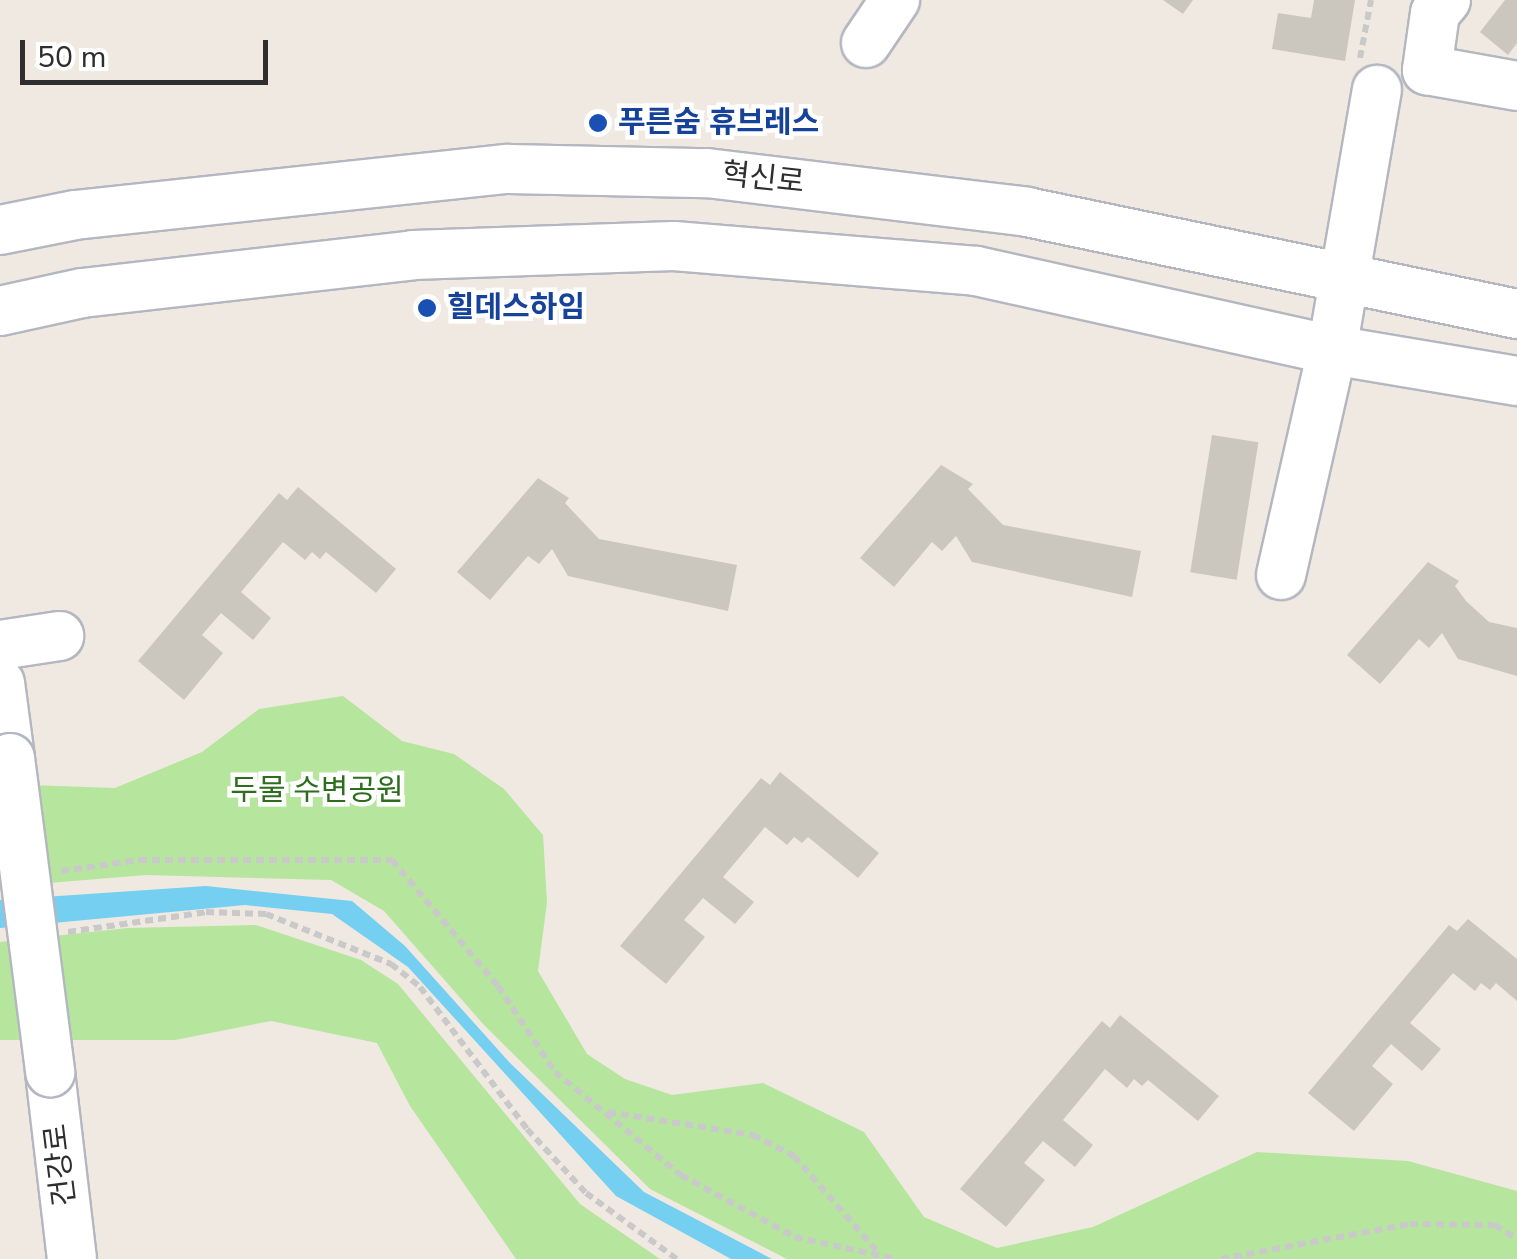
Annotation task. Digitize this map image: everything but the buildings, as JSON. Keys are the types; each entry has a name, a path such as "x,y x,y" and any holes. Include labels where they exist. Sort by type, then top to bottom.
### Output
{"street":[{"path":"866,44 896,0"},
{"path":"1446,0 1435,13 1426,70 1517,86"},
{"path":"1282,575 1332,350 1377,90"},
{"name":"혁신로","path":"0,230 76,215 509,169 707,173 1026,212 1344,282 1517,314"},
{"path":"0,311 82,293 414,255 674,246 976,271 1332,350 1517,381"},
{"path":"0,645 59,636"},
{"name":"건강로","path":"0,683 72,1259"}],"path":[{"path":"52,873 139,860 392,860 498,986 555,1072 681,1175 795,1237 877,1251 896,1259"},
{"path":"55,934 206,912 266,914 392,964 420,988 527,1129 586,1193 676,1259"},
{"path":"604,1111 753,1135 794,1156 877,1251"},
{"path":"1221,1259 1410,1224 1495,1224 1517,1239"}],"green space":[{"name":"두물 수변공원","path":"343,696 402,741 454,754 504,789 543,835 547,902 538,971 587,1054 625,1079 672,1095 763,1083 864,1132 924,1217 997,1248 1093,1227 1257,1152 1408,1161 1517,1191 1517,1259 787,1259 650,1189 484,1025 384,911 331,880 146,875 0,887 0,784 115,788 202,752 259,709"},
{"path":"256,925 361,960 398,984 580,1204 660,1259 516,1259 410,1106 377,1043 271,1021 175,1040 0,1040 0,942 127,928"}],"water":[{"path":"206,886 352,901 405,946 510,1063 644,1192 772,1259 731,1259 616,1196 408,967 332,914 245,905 0,928 0,900"}],"place":[{"name":"푸른숨 휴브레스","path":"598,123"},
{"name":"힐데스하임","path":"427,308"}]}
